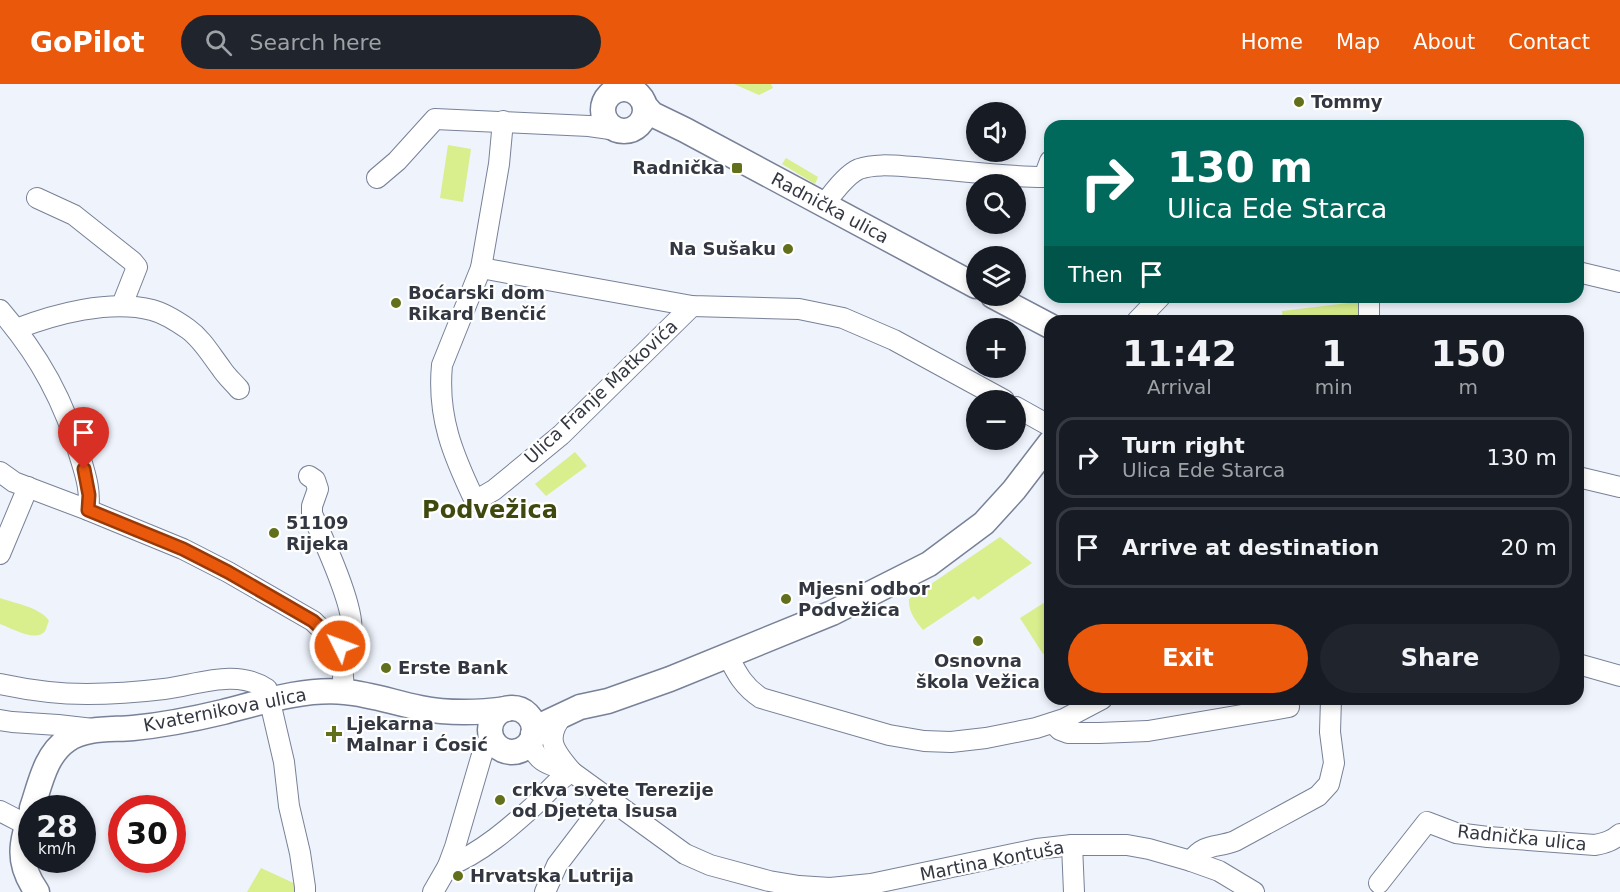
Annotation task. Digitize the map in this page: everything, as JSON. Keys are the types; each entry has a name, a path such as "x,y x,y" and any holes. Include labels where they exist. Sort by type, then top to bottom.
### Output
{"main road":[{"name":"Radnička ulica","path":"617,106 685,130 966,281"},
{"path":"1012,306 1044,323"},
{"name":"Kvaternikova ulica","path":"458,713 476,722 488,739 495,744 506,751 513,752 526,747 546,723 571,711 633,693 832,613 929,564 984,523 1014,490 1044,451"},
{"name":"Kvaternikova ulica","path":"57,749 78,734 98,730 172,724 270,699 318,692 366,695 421,708 458,713 513,710 571,711"},
{"path":"488,739 492,721 501,712 513,710 526,714 531,720 532,738"},
{"path":"37,795 49,760 57,749"},
{"path":"28,873 38,892"}],"street":[{"name":"Radnička ulica","path":"377,178 435,119 503,122 617,106"},
{"name":"Ulica Franje Matkovića","path":"503,122 499,164 481,268 442,365 440,382 448,436 456,461 475,501 494,490 561,435 692,306"},
{"path":"824,205 837,187 858,170 884,165 1014,177 1044,177"},
{"path":"37,198 74,215 137,267 122,306"},
{"name":"Ulica Franje Matkovića","path":"481,268 692,306 799,309 843,318 894,340 986,390"},
{"path":"1584,273 1620,282"},
{"path":"1142,315 1153,303"},
{"path":"16,329 44,318 105,307 122,306 154,310 189,330 204,344 221,369 239,389"},
{"path":"0,310 45,370 64,410 84,469 89,495 88,510"},
{"path":"1026,413 1044,423"},
{"path":"0,472 14,482 183,549 313,621 341,648 344,692"},
{"path":"309,476 315,480 318,489 312,506 312,514 335,567 350,611 352,629 348,638 340,646"},
{"path":"1584,478 1620,487"},
{"path":"0,554 28,487"},
{"path":"728,656 738,675 750,690 761,698 889,735 924,741 951,742 986,738 1035,728 1053,723 1091,705"},
{"path":"1584,666 1620,676"},
{"path":"0,684 88,694 162,689 210,680 235,679 261,685 267,689 284,762 289,806 300,854 304,892"},
{"path":"1191,861 1206,847 1235,841 1318,796 1323,791 1329,784 1334,763 1330,732 1331,705"},
{"path":"1053,723 1060,730 1068,733 1148,731 1289,707"},
{"name":"Martina Kontuša","path":"571,711 555,726 553,746 572,772 685,854 758,878 799,886 830,888 871,884 1024,851 1072,845 1127,845 1149,849 1219,871 1254,892"},
{"name":"Kvaternikova ulica","path":"6,721 98,730"},
{"name":"Kvaternikova ulica","path":"6,721 35,733 57,749"},
{"name":"Martina Kontuša","path":"532,738 534,752 540,760 572,772"},
{"path":"433,892 448,866 455,847 488,739"},
{"path":"448,866 476,852 492,840 535,805 562,777 572,772"},
{"path":"545,892 557,865 608,798"},
{"path":"0,811 18,813"},
{"name":"Radnička ulica","path":"1379,883 1427,822 1456,833 1595,845 1615,839 1620,834"},
{"path":"1072,845 1074,892"}],"green space":[{"path":"734,84 771,84 773,88 759,95"},
{"path":"448,145 471,149 463,202 440,198"},
{"path":"786,158 818,177 815,184 782,164"},
{"path":"1365,303 1364,315 1282,315 1282,311"},
{"path":"575,452 587,466 546,496 535,484"},
{"path":"1000,537 1032,563 978,600 974,596 923,630 911,612 909,599"},
{"path":"0,598 27,606 45,616 49,621 45,631 36,636 0,624"},
{"path":"1044,603 1043,654 1020,618"},
{"path":"261,868 300,886 298,892 247,892"}],"place":[{"name":"Tommy","path":"1299,102"},
{"name":"Radnička","path":"737,168"},
{"name":"Na Sušaku","path":"788,249"},
{"name":"Boćarski dom Rikard Benčić","path":"396,303"},
{"name":"51109 Rijeka","path":"274,533"},
{"name":"Mjesni odbor Podvežica","path":"786,599"},
{"name":"Osnovna škola Vežica","path":"978,641"},
{"name":"Erste Bank","path":"386,668"},
{"name":"Ljekarna Malnar i Ćosić","path":"334,734"},
{"name":"crkva svete Terezije od Djeteta Isusa","path":"500,800"},
{"name":"Hrvatska Lutrija","path":"458,876"}],"district":[{"name":"Podvežica","path":"490,510"}],"route":[{"path":"84,469 89,495 88,510 183,549 228,572 313,621 340,646"}]}
